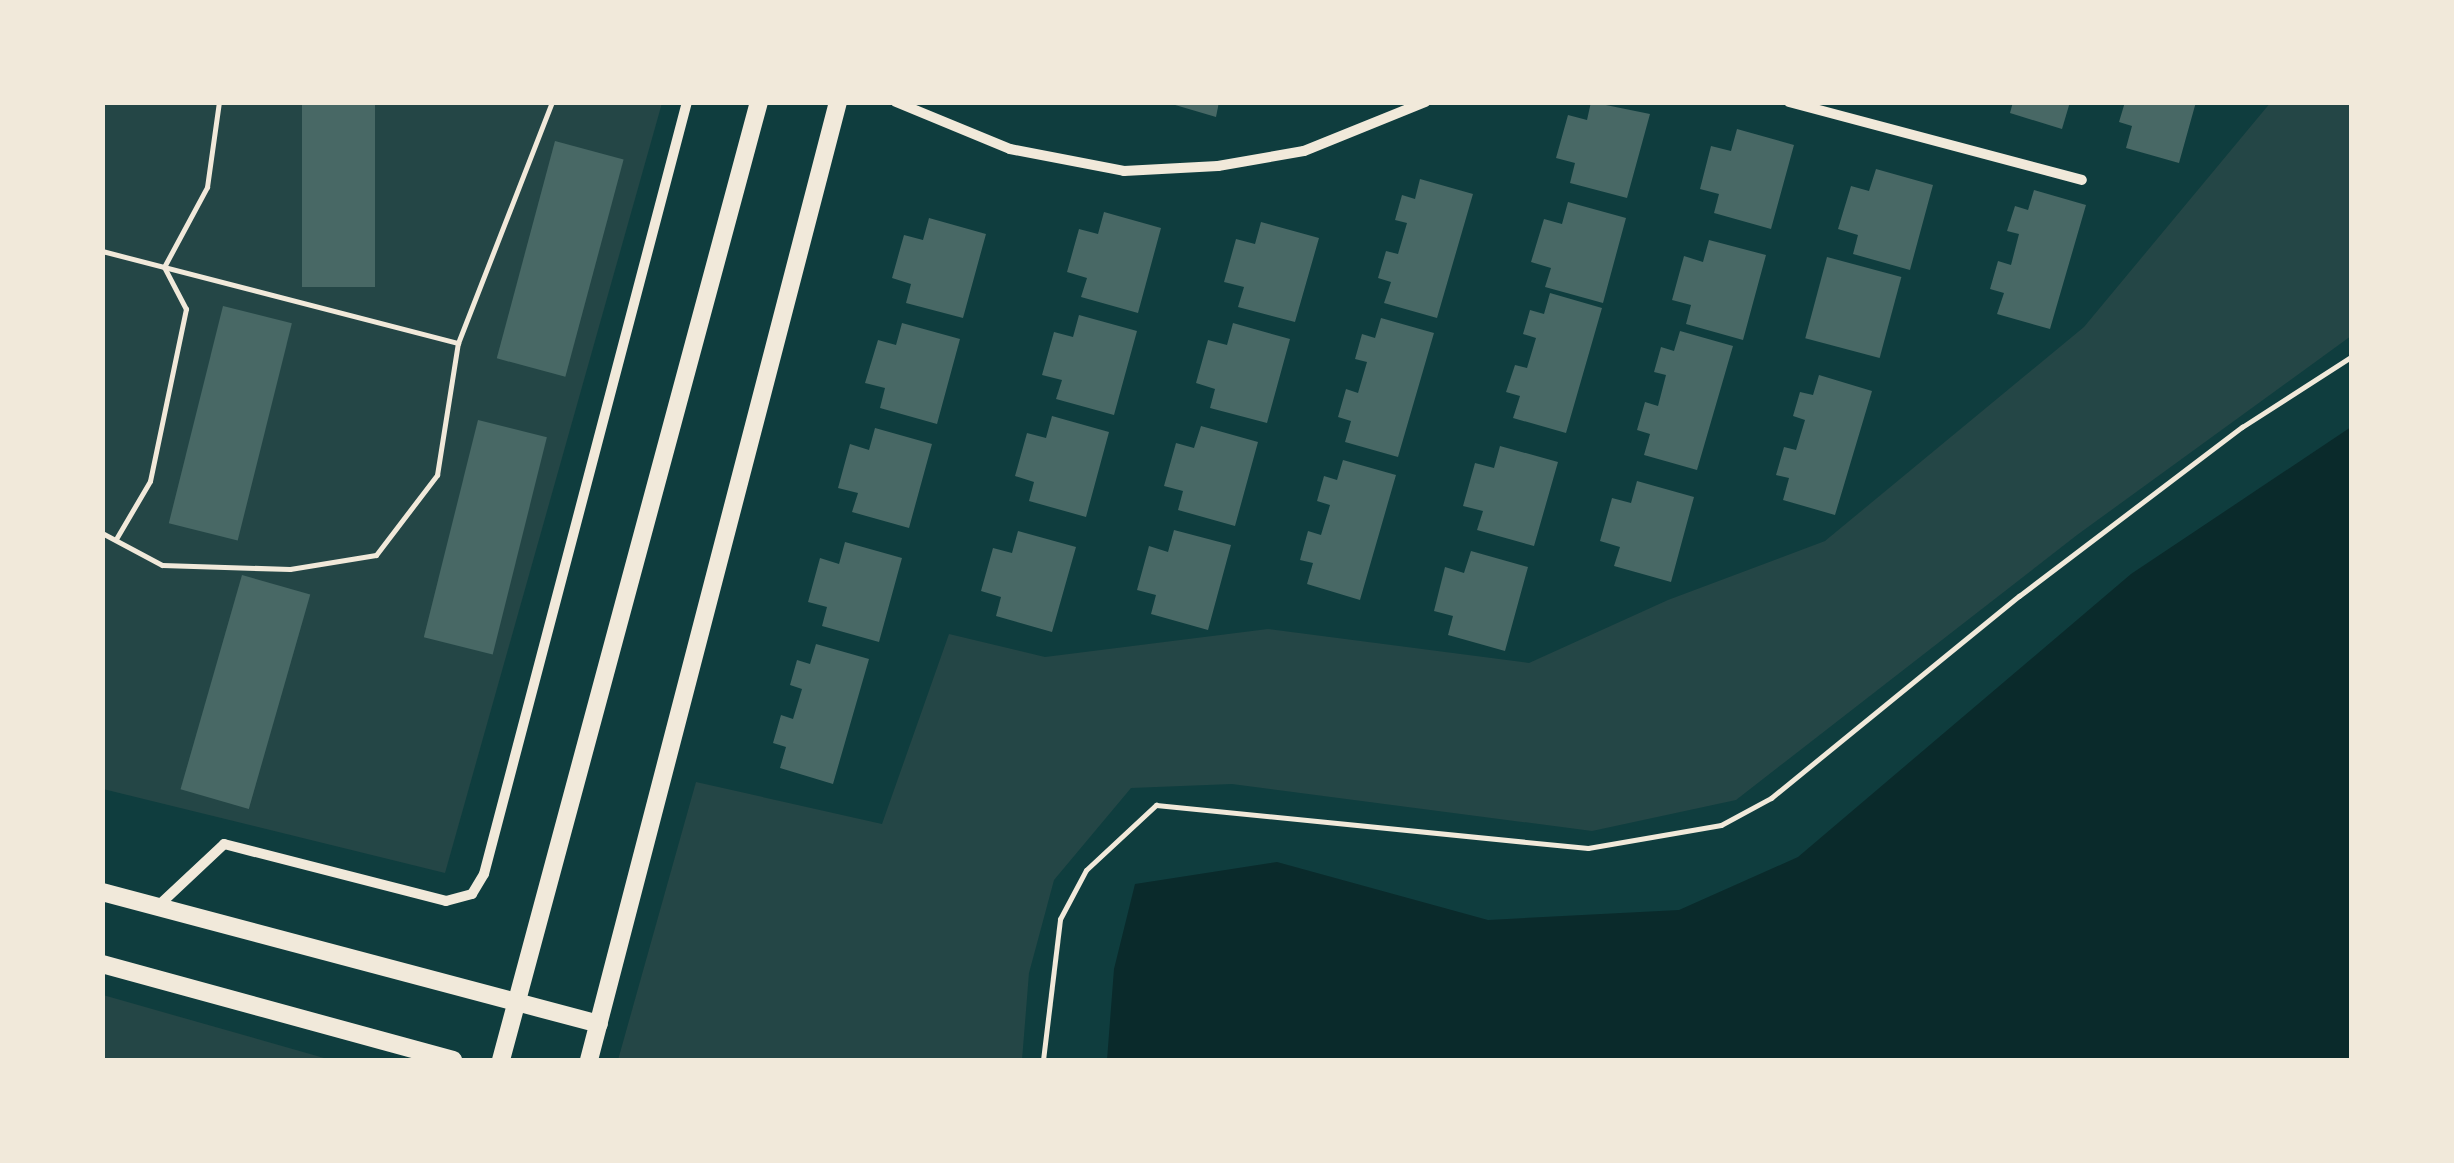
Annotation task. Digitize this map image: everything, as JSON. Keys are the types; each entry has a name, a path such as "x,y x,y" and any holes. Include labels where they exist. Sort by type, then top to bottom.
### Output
{"main road":[{"path":"501,1060 759,102"},
{"path":"590,1060 838,102"},
{"path":"102,892 599,1024"},
{"path":"102,964 453,1060"}],"street":[{"path":"156,908 224,844 446,901 472,894 478,884 688,102"},
{"path":"896,102 1010,149 1124,171 1218,166 1304,151 1426,102"},
{"path":"1788,102 2082,180"}],"path":[{"path":"164,267 208,187 220,102"},
{"path":"102,533 162,565 290,569 376,555 437,476 458,343 552,102"},
{"path":"102,252 458,343"},
{"path":"116,540 150,481 186,309 164,267"},
{"path":"1043,1060 1060,919 1086,870 1156,805 1588,848 1722,825 1772,798 2242,427 2352,356"}],"shaded area":[{"path":"2271,102 2351,103 2351,336 2077,535 1736,800 1592,831 1232,784 1131,788 1054,880 1029,973 1022,1060 618,1060 696,782 882,824 949,634 1045,657 1268,629 1529,663 1668,600 1825,541 2084,327"},
{"path":"103,103 662,103 445,873 103,789"},
{"path":"2351,427 2351,1060 1107,1060 1114,969 1135,884 1277,862 1488,920 1679,910 1798,857 2131,574"},
{"path":"103,995 331,1060 103,1060"}],"building":[{"path":"302,102 375,102 375,287 302,287"},
{"path":"1165,102 1219,102 1216,117"},
{"path":"1591,102 1650,114 1627,198 1570,183 1575,163 1556,158 1568,115 1587,120"},
{"path":"2013,102 2070,102 2062,129 2010,113"},
{"path":"2125,102 2196,102 2179,163 2126,148 2132,126 2119,122"},
{"path":"1737,129 1794,145 1771,229 1714,213 1719,194 1700,189 1711,146 1731,151"},
{"path":"555,141 624,159 565,377 497,358"},
{"path":"1876,169 1933,185 1910,270 1853,254 1858,235 1838,229 1851,186 1869,191"},
{"path":"1420,179 1473,194 1437,318 1384,303 1391,282 1378,278 1386,251 1398,254 1407,223 1395,220 1402,195 1415,199"},
{"path":"2034,190 2086,205 2050,329 1997,314 2004,293 1990,289 1998,261 2011,265 2019,234 2007,231 2015,206 2028,210"},
{"path":"1568,202 1626,218 1603,303 1545,287 1551,268 1531,262 1544,219 1562,224"},
{"path":"1104,212 1161,228 1138,313 1081,297 1087,278 1067,272 1079,229 1098,234"},
{"path":"929,218 986,234 963,318 906,303 911,284 892,278 904,235 923,240"},
{"path":"1261,222 1319,238 1295,322 1238,307 1244,287 1224,282 1236,239 1255,244"},
{"path":"1709,240 1766,255 1743,340 1686,324 1691,305 1672,300 1684,256 1703,262"},
{"path":"1827,257 1901,277 1880,358 1805,338"},
{"path":"1550,293 1602,308 1566,433 1513,418 1520,396 1506,392 1515,365 1527,368 1536,338 1523,334 1530,310 1544,314"},
{"path":"223,306 292,323 238,541 169,523"},
{"path":"1079,315 1137,331 1114,415 1056,399 1062,380 1042,375 1054,332 1073,337"},
{"path":"1381,318 1434,333 1398,457 1345,442 1351,421 1338,417 1346,389 1358,393 1367,362 1355,359 1362,334 1375,338"},
{"path":"902,323 960,339 937,424 880,408 885,388 865,383 878,340 896,345"},
{"path":"1233,323 1290,339 1267,423 1210,408 1215,389 1196,383 1208,340 1227,345"},
{"path":"1680,331 1733,346 1697,470 1644,455 1650,434 1637,430 1645,402 1658,406 1666,375 1654,372 1661,347 1674,351"},
{"path":"1819,375 1872,391 1835,515 1783,500 1789,478 1776,475 1784,447 1796,450 1805,420 1793,416 1800,392 1813,395"},
{"path":"1052,416 1109,432 1086,517 1029,501 1034,482 1015,476 1027,433 1046,438"},
{"path":"478,420 547,437 493,655 424,637"},
{"path":"1201,426 1258,442 1235,526 1178,510 1183,491 1164,486 1176,443 1194,448"},
{"path":"875,428 932,444 909,528 852,512 858,493 838,488 850,444 869,450"},
{"path":"1500,446 1558,462 1534,546 1477,530 1483,511 1463,506 1475,463 1494,468"},
{"path":"1343,460 1396,475 1360,600 1307,584 1313,563 1300,560 1308,531 1321,535 1330,505 1317,501 1324,476 1337,480"},
{"path":"1637,481 1694,497 1671,582 1614,566 1620,547 1600,541 1612,498 1631,503"},
{"path":"1174,530 1231,545 1208,630 1151,614 1156,595 1137,590 1149,546 1168,552"},
{"path":"1018,531 1076,547 1052,632 996,616 1001,597 981,591 993,548 1012,553"},
{"path":"845,542 902,558 879,642 822,626 827,607 808,602 820,558 839,564"},
{"path":"1471,551 1528,567 1505,651 1448,635 1453,616 1434,611 1445,567 1464,573"},
{"path":"242,575 310,595 249,809 181,789"},
{"path":"816,644 869,659 833,784 780,768 786,747 773,743 781,715 793,719 802,689 790,685 797,660 810,664"}]}
